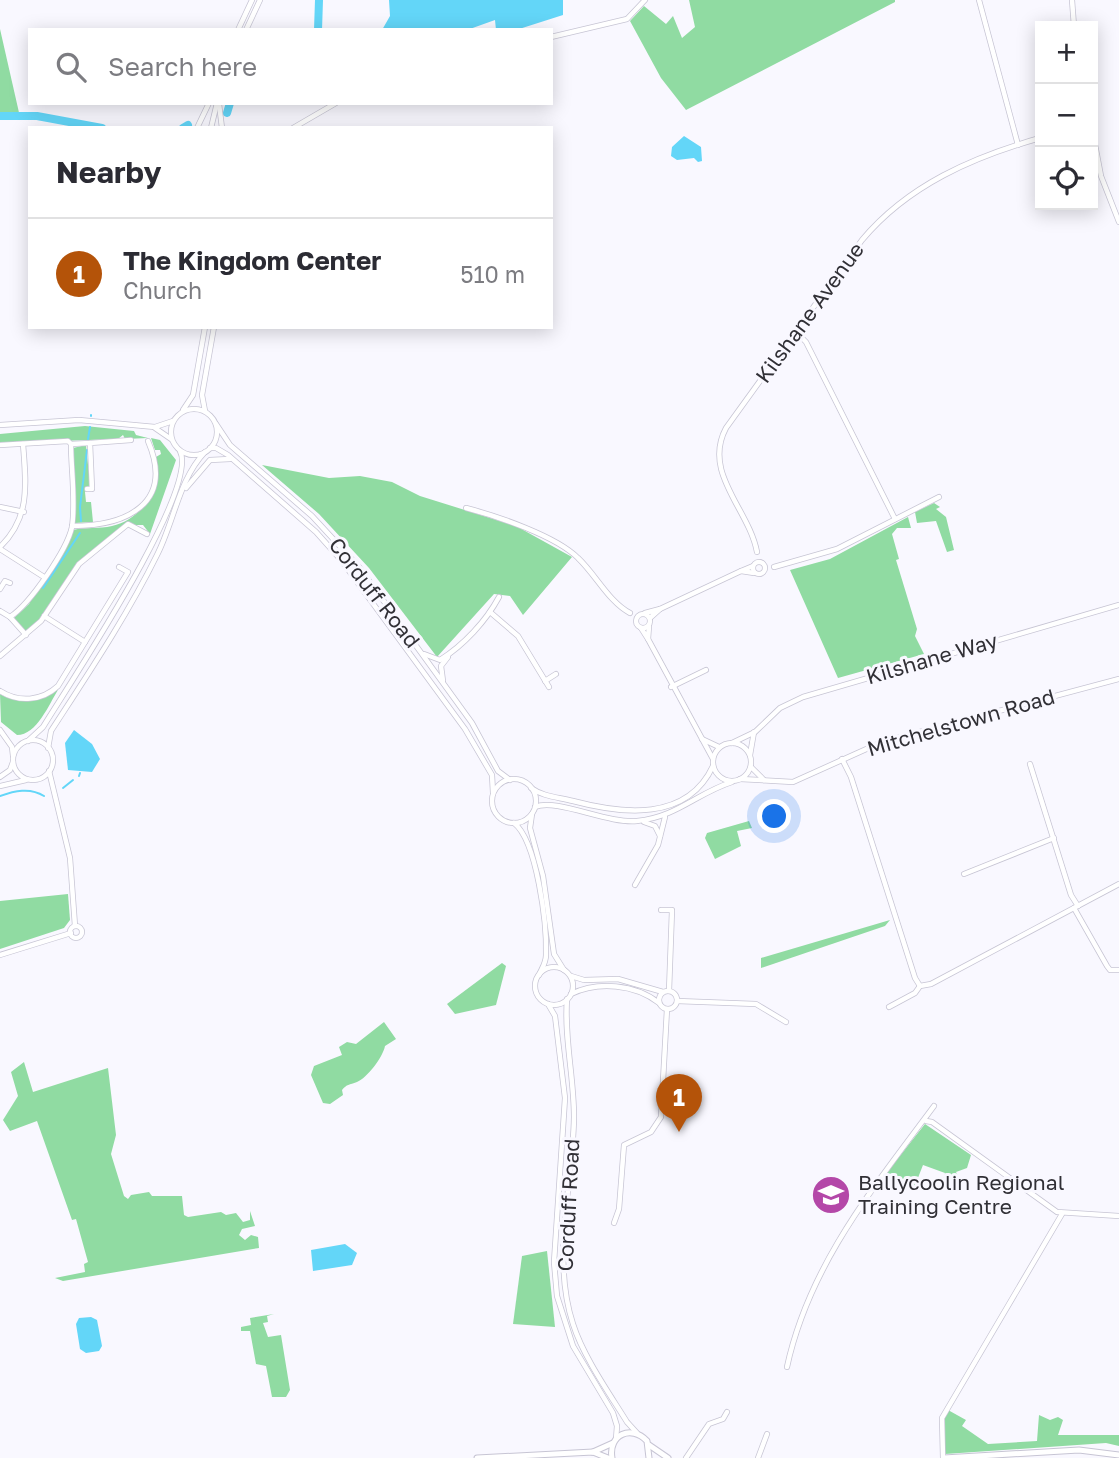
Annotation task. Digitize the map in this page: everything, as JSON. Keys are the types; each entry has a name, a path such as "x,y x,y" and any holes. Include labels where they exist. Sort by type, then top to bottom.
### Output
{"main road":[{"path":"593,1452 625,1433 639,1434 668,1458"},
{"path":"477,1458 593,1452 610,1458 614,1441"},
{"path":"649,1445 649,1458"},
{"path":"944,1458 1079,1450 1119,1455"}],"street":[{"path":"239,28 252,0"},
{"path":"247,28 260,0"},
{"path":"553,37 627,19 645,0"},
{"path":"979,0 1018,145"},
{"path":"1072,0 1074,21"},
{"path":"198,126 208,105"},
{"path":"212,126 217,105"},
{"path":"218,105 222,126"},
{"path":"296,126 333,105"},
{"name":"Kilshane Avenue","path":"765,570 720,470 719,449 726,428 862,240 886,213 967,163 1035,140"},
{"path":"1095,147 1101,176 1119,222"},
{"path":"0,425 88,420 155,427 173,421 193,395 205,329"},
{"path":"0,956 71,933 75,926 70,858 50,771 52,759 48,748 51,731 146,577 189,473 216,437 216,424 205,411 202,395 214,329"},
{"path":"796,332 806,342 895,519"},
{"path":"183,411 194,408 205,411"},
{"path":"172,441 173,421"},
{"name":"Corduff Road","path":"216,424 230,444 330,534 364,574 459,705 498,771 510,779"},
{"path":"0,777 10,770 25,742 43,727 139,572 184,462 172,441 155,427"},
{"path":"0,445 90,443 121,438 131,440"},
{"path":"72,526 111,524 134,513 150,494 155,482 154,454 148,441"},
{"path":"87,489 92,489 90,443"},
{"path":"23,444 27,491 24,512 0,548 44,577"},
{"path":"10,617 26,604 72,526 71,444"},
{"path":"180,451 195,455 207,450"},
{"name":"Corduff Road","path":"207,450 221,450 237,462 316,532 341,560 470,737 492,775 494,793"},
{"path":"154,454 160,452"},
{"path":"180,500 197,471 210,460 220,457 237,462"},
{"path":"741,571 761,574 765,570 820,556 939,497"},
{"path":"0,507 24,512"},
{"path":"466,508 514,524 566,549 593,574 619,607 630,613 642,614 660,610"},
{"path":"0,656 44,616 83,560 126,524 132,524 144,531"},
{"path":"755,573 757,552"},
{"path":"648,639 650,618 660,610 754,565 762,563 775,567"},
{"path":"0,691 28,699 53,691 128,572 119,567"},
{"path":"0,589 5,581 10,583"},
{"path":"459,705 441,675 441,666 490,612 499,597"},
{"name":"Kilshane Way","path":"732,743 755,732 780,708 803,697 1119,605"},
{"path":"0,611 10,617 26,635"},
{"path":"490,612 514,630 549,687"},
{"path":"630,613 648,639 671,687 713,759"},
{"path":"642,614 650,618"},
{"path":"636,622 642,614"},
{"path":"44,616 85,642"},
{"path":"397,621 429,658 440,660 450,653"},
{"path":"640,627 649,625"},
{"path":"671,687 706,670"},
{"path":"545,681 556,674"},
{"name":"Mitchelstown Road","path":"740,779 793,782 842,759 915,732 1119,679"},
{"path":"0,730 6,737 18,774 30,780"},
{"path":"635,885 660,836 662,820 740,779 750,766 755,732"},
{"path":"6,737 39,742 48,748"},
{"path":"701,739 720,747 732,743 743,747 750,757"},
{"path":"532,814 520,824 501,819 494,810 494,793 501,782 510,779 522,781 546,796 607,811 641,812 667,806 688,796 705,783 720,747"},
{"path":"842,759 851,777 915,978 920,986"},
{"path":"1030,764 1076,907 1107,966 1110,970 1119,970"},
{"path":"713,766 721,778 732,782"},
{"path":"750,766 765,781"},
{"path":"0,786 39,779 50,771"},
{"path":"39,779 53,792"},
{"path":"531,788 535,807 530,828 543,876 554,954 570,976 584,980 618,979 666,992 677,1001 756,1004 786,1022"},
{"path":"535,807 551,805 596,817 650,822 660,836"},
{"path":"634,821 669,815"},
{"path":"514,822 525,833 542,909 546,953 536,991 548,1004 558,1004 572,994 592,987 617,986 659,1003 667,1009 673,1008 677,1001"},
{"path":"964,874 1054,838"},
{"path":"889,1007 915,993 920,986 932,984 1119,884"},
{"path":"659,1003 666,992 672,910 661,909"},
{"path":"71,933 74,937 81,935 81,928 75,926"},
{"path":"539,975 547,968 564,970"},
{"path":"570,976 572,994"},
{"name":"Corduff Road","path":"567,999 565,1025 574,1117 563,1258 566,1296 582,1346 627,1422 639,1434"},
{"name":"Corduff Road","path":"548,1004 555,1016 565,1098 564,1159 555,1252 557,1296 562,1320 578,1357 613,1413 617,1426 614,1441"},
{"path":"614,1223 620,1209 624,1145 651,1132 663,1109 667,1009"},
{"path":"787,1367 803,1310 826,1259 847,1225 926,1121 934,1106"},
{"path":"926,1121 1062,1214 1119,1216"},
{"path":"944,1458 942,1418 1062,1214"},
{"path":"686,1458 709,1424 723,1419 727,1412"},
{"path":"758,1458 768,1439 767,1434"}],"green space":[{"path":"689,0 895,2 686,110 661,78 630,21 644,6 666,24 673,16 682,38 695,27"},
{"path":"0,29 20,117 0,118"},
{"path":"85,426 134,431 136,435 148,438 125,439 123,435 118,439 0,443 0,434"},
{"path":"151,438 160,440 176,460 150,534 143,525 124,525 75,566 40,621 26,633 14,618 29,604 73,530 107,527 123,522 133,517 148,500 156,480 156,457 161,454 160,450 155,450"},
{"path":"86,445 90,484 85,492 86,502 91,502 93,522 75,523 73,448"},
{"path":"262,465 329,478 360,476 392,482 420,496 516,526 572,557 523,615 510,596 494,594 437,657 369,568 319,514"},
{"path":"934,503 940,507 936,509 946,517 954,550 947,552 936,521 917,523 915,512"},
{"path":"908,517 911,528 897,528 892,534 899,559 896,560 917,629 915,636 924,654 838,678 790,570 830,559"},
{"path":"58,690 42,718 24,734 17,735 1,722 0,694 23,701 44,697"},
{"path":"749,821 752,828 737,831 741,846 715,859 705,838 707,833"},
{"path":"68,894 70,920 64,928 0,949 0,901"},
{"path":"890,920 885,926 761,968 761,958"},
{"path":"502,963 506,966 496,1005 455,1014 447,1004"},
{"path":"384,1022 396,1039 385,1046 378,1061 365,1076 345,1087 342,1090 343,1095 330,1104 323,1103 311,1075 314,1066 342,1055 339,1047 347,1042 356,1044"},
{"path":"24,1062 33,1092 108,1068 116,1135 111,1154 124,1196 128,1199 131,1195 149,1192 152,1196 182,1196 184,1215 188,1217 221,1212 226,1215 236,1213 243,1222 250,1220 250,1211 255,1226 242,1229 239,1235 245,1240 251,1235 258,1237 259,1248 63,1281 55,1278 85,1272 84,1264 88,1262 76,1219 72,1220 37,1121 10,1131 3,1120 18,1096 11,1072"},
{"path":"925,1124 971,1155 967,1168 956,1172 960,1180 958,1185 943,1181 945,1173 923,1165 914,1188 888,1180 888,1171"},
{"path":"547,1251 555,1327 513,1324 522,1256"},
{"path":"274,1314 267,1316 268,1322 263,1323 268,1337 281,1335 290,1390 286,1397 272,1397 266,1366 256,1364 250,1331 241,1331 241,1327 251,1325 250,1318"},
{"path":"948,1410 966,1420 962,1426 988,1444 1037,1441 1039,1415 1050,1420 1058,1417 1063,1420 1058,1435 1119,1435 1119,1446 1106,1443 945,1454 943,1419"}],"water":[{"path":"389,0 563,0 563,15 522,28 496,28 495,20 473,28 383,28 390,16"},
{"path":"684,136 701,147 702,161 698,162 694,158 677,160 671,156 672,147"},
{"path":"74,730 92,744 100,759 92,772 68,770 65,743"},
{"path":"345,1244 357,1253 352,1265 313,1271 311,1250"},
{"path":"91,1317 97,1320 102,1346 99,1351 86,1353 80,1349 76,1324 79,1318"}],"waterway":[{"path":"318,28 319,0"},
{"path":"227,113 229,105"},
{"path":"0,116 37,116 91,126"},
{"path":"88,439 90,427"},
{"path":"81,521 80,507 87,450"},
{"path":"43,588 80,533"},
{"path":"63,788 73,780"},
{"path":"0,796 16,791 28,791 44,796"}],"place":[{"name":"The Kingdom Center","path":"679,1132"},
{"name":"Ballycoolin Regional Training Centre","path":"831,1195"}]}
